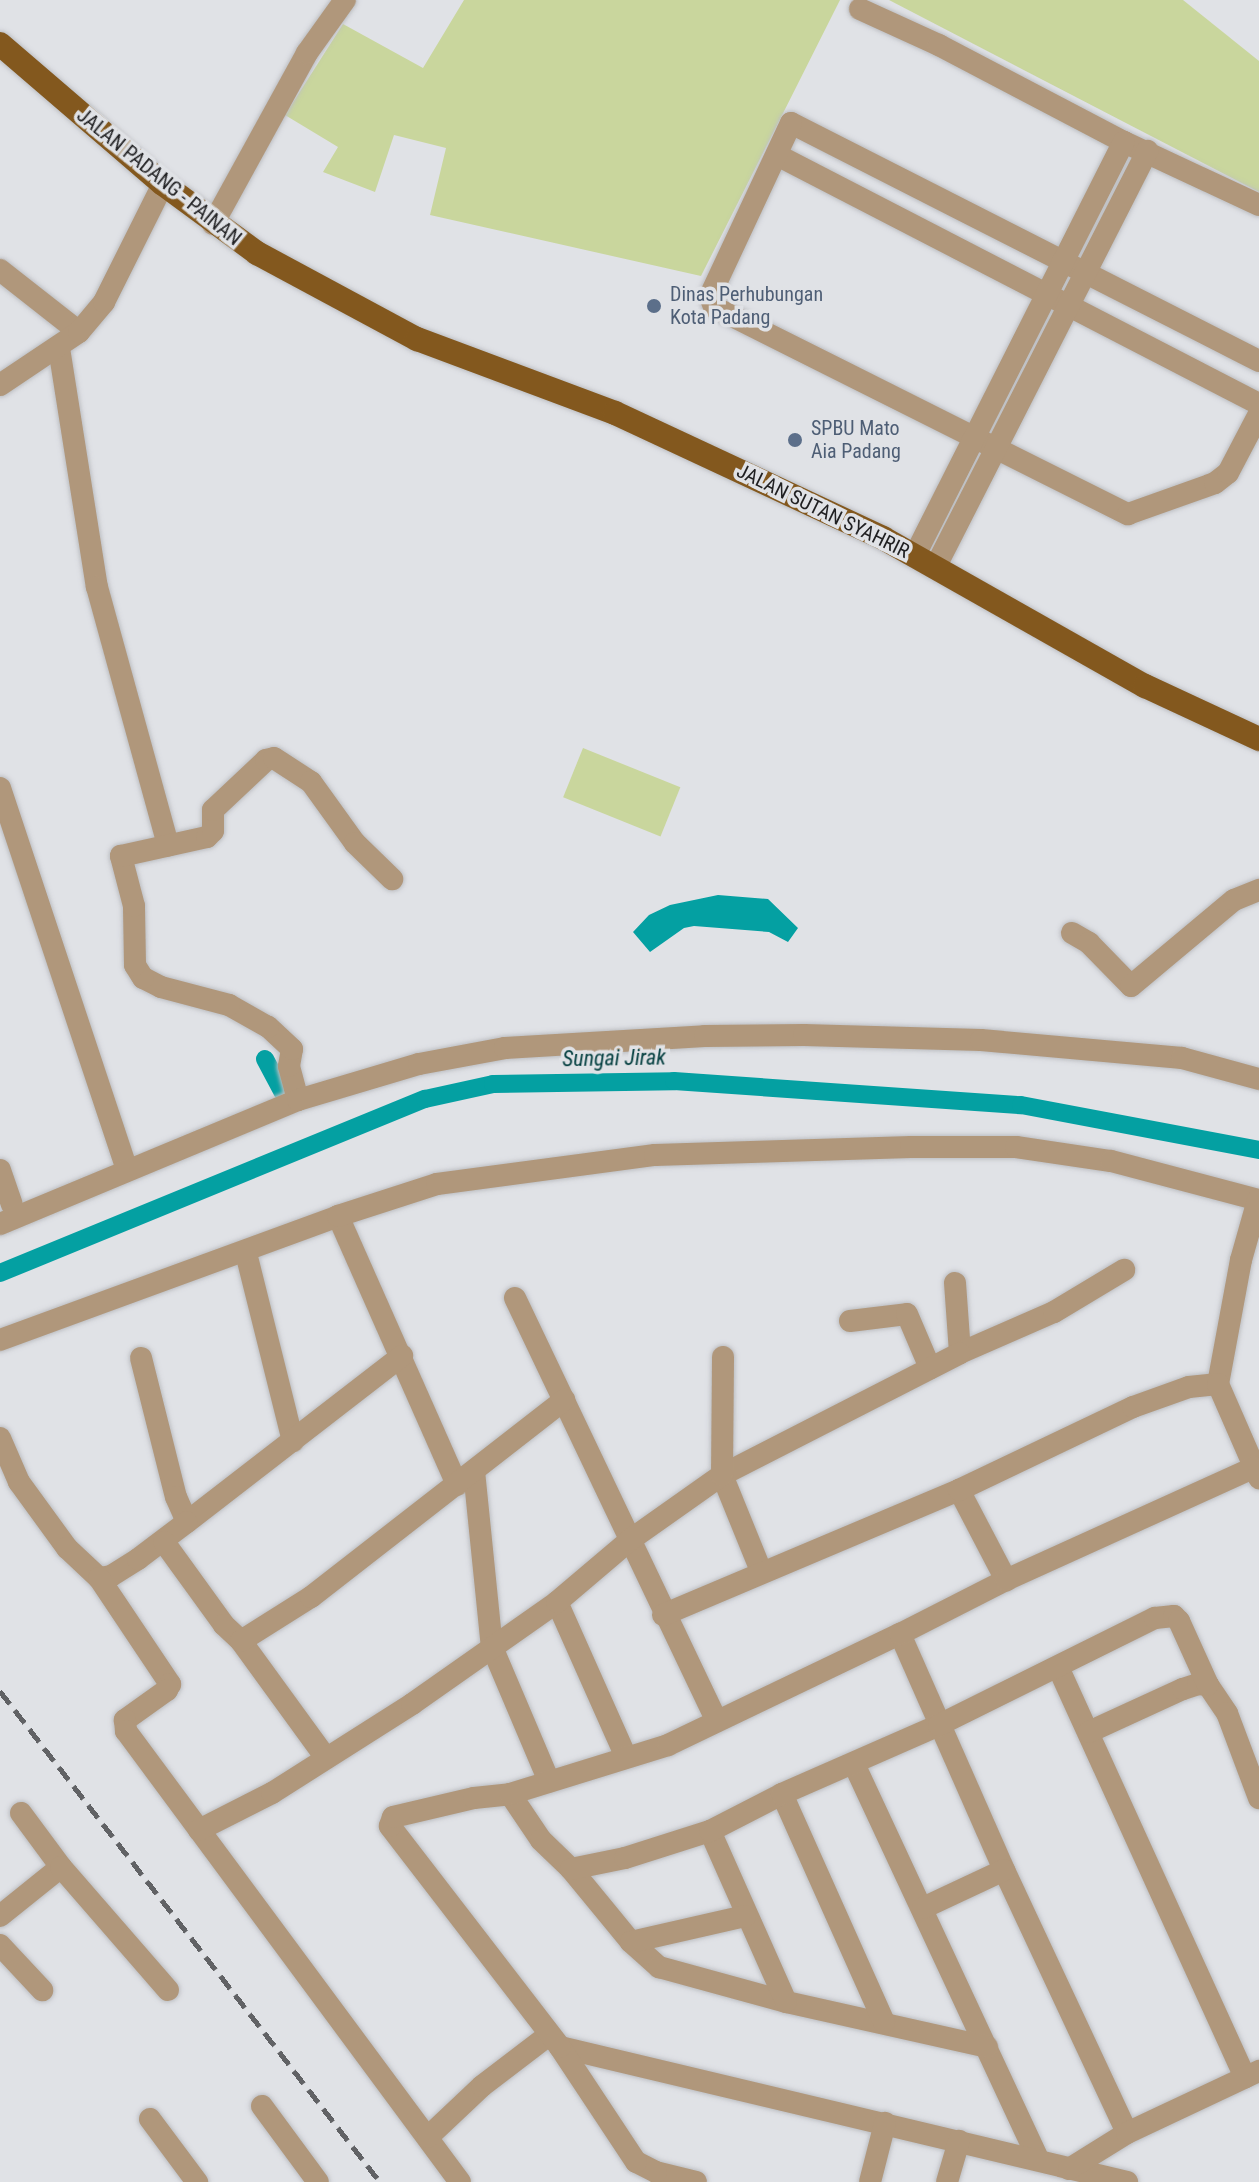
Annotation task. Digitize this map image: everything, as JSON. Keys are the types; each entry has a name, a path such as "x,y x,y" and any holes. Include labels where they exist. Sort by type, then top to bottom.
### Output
{"main road":[{"name":"JALAN PADANG - PAINAN","path":"0,44 213,224 257,253 372,317"},
{"name":"JALAN SUTAN SYAHRIR","path":"372,317 417,339 651,428 926,561 1145,686 1259,739"}],"street":[{"path":"213,224 307,53 345,0"},
{"path":"860,9 939,45 1124,142 1259,205"},
{"path":"1259,361 791,123 710,296 714,307 1128,514 1215,483 1228,473 1259,414"},
{"path":"926,561 975,438 1124,142"},
{"path":"926,561 998,449 1147,151"},
{"path":"777,155 1259,404"},
{"path":"0,385 59,348 79,332 104,302 163,184"},
{"path":"0,270 79,332"},
{"path":"59,348 97,587 168,845"},
{"path":"296,1101 289,1066 292,1049 268,1027 229,1005 161,987 143,978 135,965 134,906 121,856 207,837 213,831 213,810 266,760 274,758 311,782 355,843 392,879"},
{"path":"0,788 127,1170"},
{"path":"1072,933 1089,943 1131,986 1234,900 1259,890"},
{"path":"0,1224 296,1101 419,1064 505,1048 705,1036 804,1035 981,1040 1182,1058 1259,1079"},
{"path":"0,1340 246,1253 338,1216 437,1184 625,1159 911,1147 1016,1147 1111,1161 1258,1200 1241,1260 1218,1384 1256,1473 1006,1580 668,1745 510,1794 399,1815 391,1820 390,1826 554,2041 636,2162 656,2172 696,2182"},
{"path":"0,1170 12,1204"},
{"path":"338,1216 402,1356 466,1478 492,1647 549,1781"},
{"path":"246,1253 293,1441"},
{"path":"199,1830 272,1793 412,1704 557,1602 630,1540 722,1475 960,1353 1054,1312 1124,1270"},
{"path":"955,1283 960,1353"},
{"path":"515,1298 663,1615 716,1720"},
{"path":"850,1321 907,1314 930,1368"},
{"path":"99,1578 111,1576 164,1542 402,1356"},
{"path":"723,1357 722,1475 761,1571"},
{"path":"141,1358 176,1497 187,1522"},
{"path":"663,1615 761,1571 959,1490 1133,1407 1189,1387 1218,1384"},
{"path":"241,1641 311,1597 564,1400"},
{"path":"0,1438 19,1482 67,1548 99,1578 170,1684 167,1690 123,1725 460,2182"},
{"path":"959,1490 1006,1580"},
{"path":"164,1542 326,1758"},
{"path":"557,1602 626,1757"},
{"path":"571,1869 625,1858 710,1831 782,1794 939,1725 1155,1618 1174,1616 1208,1685 1227,1713 1259,1798"},
{"path":"900,1634 1004,1870 1127,2133"},
{"path":"1058,1667 1252,2074 1127,2133 1069,2169"},
{"path":"1089,1732 1183,1689 1198,1684 1208,1685"},
{"path":"854,1764 1039,2160"},
{"path":"510,1794 541,1840 571,1869 631,1942 659,1967 786,2002 987,2047"},
{"path":"782,1794 884,2022"},
{"path":"21,1813 61,1867 168,1990"},
{"path":"710,1831 745,1916 786,2002"},
{"path":"0,1916 61,1867"},
{"path":"923,1908 1004,1870"},
{"path":"631,1942 745,1916"},
{"path":"0,1945 42,1990"},
{"path":"428,2137 482,2086 554,2041 1127,2182"},
{"path":"262,2106 318,2182"},
{"path":"150,2119 197,2182"},
{"path":"870,2182 885,2123"},
{"path":"947,2182 959,2141"}],"green space":[{"path":"464,0 840,0 701,276 430,215 446,148 394,135 375,192 323,172 338,147 285,115 343,24 423,68"},
{"path":"889,0 1183,0 1259,61 1259,192"},
{"path":"583,748 680,787 661,836 563,797"}],"water":[{"path":"718,895 768,899 798,928 788,942 769,932 694,926 684,928 650,952 633,932 649,915 670,905"}],"waterway":[{"path":"265,1059 283,1093"},
{"name":"Sungai Jirak","path":"0,1273 425,1099 493,1084 674,1081 1021,1105 1259,1150"}],"railway":[{"path":"0,1691 380,2182"}],"place":[{"name":"Dinas Perhubungan Kota Padang","path":"654,306"},
{"name":"SPBU Mato Aia Padang","path":"795,440"}]}
